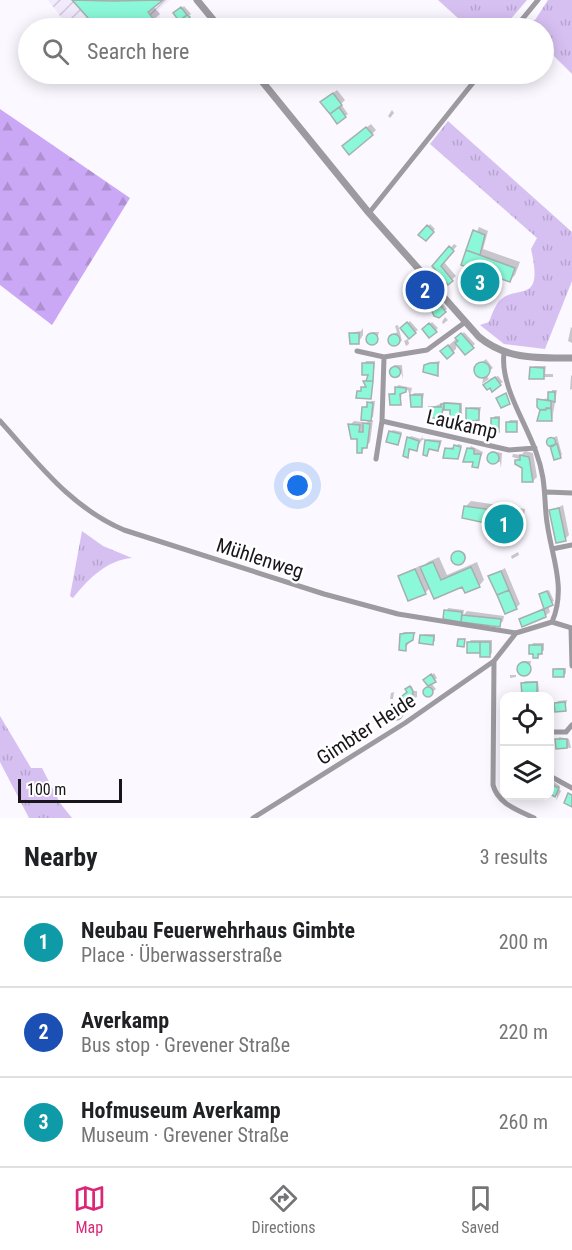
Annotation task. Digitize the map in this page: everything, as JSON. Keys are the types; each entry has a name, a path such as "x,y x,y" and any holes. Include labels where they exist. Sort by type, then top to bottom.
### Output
{"street":[{"path":"197,0 212,18"},
{"path":"523,18 538,0"},
{"path":"264,84 369,213 464,323 490,347 504,353 530,357 572,358"},
{"path":"369,213 472,84"},
{"path":"357,351 384,357 427,350 464,323"},
{"path":"504,353 502,369 535,448 547,492 546,514 560,592 552,622 572,628 572,666"},
{"path":"376,459 382,421 384,357"},
{"name":"Mühlenweg","path":"0,421 70,498 93,515 124,530 345,600 398,614 516,633 552,622"},
{"name":"Laukamp","path":"382,421 509,450 535,448"},
{"path":"547,492 572,494"},
{"path":"552,549 572,545"},
{"name":"Gimbter Heide","path":"253,818 405,723 494,661 516,633"},
{"path":"494,661 493,785 496,795 505,803 534,818"},
{"path":"554,732 566,732 572,725"},
{"path":"554,779 572,788"}],"shaded area":[{"path":"48,0 170,0 159,10 160,18 62,18"}],"green space":[{"path":"438,0 527,0 512,18 458,18"},
{"path":"548,0 572,0 572,74 554,56 554,18 536,18"},
{"path":"0,109 130,198 52,325 0,285"},
{"path":"448,121 572,232 572,281 545,349 504,344 480,325 489,322 497,304 504,297 531,287 534,280 534,268 531,249 537,238 430,144"},
{"path":"82,531 103,546 132,558 114,562 106,567 85,584 73,598 70,596"},
{"path":"0,716 31,768 42,768 60,803 72,818 29,818 0,762"}],"building":[{"path":"72,0 163,0 148,12 153,18 88,18"},
{"path":"181,7 187,15 177,18 173,13"},
{"path":"333,93 342,105 330,114 320,102"},
{"path":"339,107 346,117 337,124 330,114"},
{"path":"366,127 373,135 349,155 342,146"},
{"path":"427,225 434,232 426,241 418,235"},
{"path":"473,230 485,235 480,255 466,250"},
{"path":"449,246 454,251 441,266 453,281 448,285 432,266"},
{"path":"466,250 515,268 510,282 461,265"},
{"path":"438,303 446,312 439,318 434,316 431,309"},
{"path":"407,322 416,333 409,339 400,328"},
{"path":"429,323 437,332 429,338 422,329"},
{"path":"349,333 359,333 359,344 350,344"},
{"path":"372,333 378,339 372,345 366,339"},
{"path":"461,333 474,348 465,355 455,343 458,341 455,338"},
{"path":"396,334 400,340 396,346 392,346 388,338"},
{"path":"448,345 454,353 447,359 440,351"},
{"path":"482,362 488,364 490,370 488,376 482,378 476,376 474,370 476,364"},
{"path":"362,363 374,363 373,381 366,381 368,375 362,375"},
{"path":"438,363 438,376 423,372 424,365"},
{"path":"395,367 399,368 399,376 395,377 391,376 390,372 391,368"},
{"path":"530,367 544,368 544,379 529,379"},
{"path":"495,377 501,385 492,392 490,388 487,390 483,385"},
{"path":"363,381 373,381 371,399 356,398 357,391 361,391 361,387 366,387"},
{"path":"395,387 406,388 406,392 400,394 401,405 390,405 389,394 395,394"},
{"path":"548,392 555,392 555,402 548,400"},
{"path":"506,393 510,404 501,408 496,398"},
{"path":"410,395 422,395 422,407 411,407"},
{"path":"537,399 551,401 551,408 540,410 537,407"},
{"path":"367,402 373,403 371,421 361,420 362,407 367,407"},
{"path":"444,403 460,404 460,419 450,418 450,410 444,410"},
{"path":"441,404 444,404 441,418 429,418 429,407 441,407"},
{"path":"466,408 479,409 479,420 466,422"},
{"path":"546,408 551,408 552,421 537,421 540,410 546,410"},
{"path":"491,418 499,418 499,432 491,432"},
{"path":"506,422 517,422 517,432 506,432"},
{"path":"363,423 370,424 367,448 362,448 362,453 357,453 357,439 351,439 348,424 360,425 359,432 363,432"},
{"path":"389,431 401,434 398,445 386,442"},
{"path":"407,437 419,441 417,451 409,449 408,458 403,456"},
{"path":"551,437 556,442 551,447 546,442"},
{"path":"425,440 440,442 438,451 429,449 427,456 423,455"},
{"path":"557,444 561,458 554,460 550,446"},
{"path":"454,445 461,447 458,459 443,458 445,448 453,449"},
{"path":"467,448 474,449 474,454 481,454 478,468 472,467 473,462 463,462"},
{"path":"495,452 499,458 495,464 491,464 487,456"},
{"path":"520,455 529,457 533,482 522,482 522,468 515,464 515,460 520,460"},
{"path":"464,506 521,514 518,530 462,518"},
{"path":"559,508 566,541 556,543 549,510"},
{"path":"458,551 463,553 465,558 463,563 458,565 453,563 451,558 453,553"},
{"path":"433,562 441,580 471,567 480,587 465,593 462,587 434,599 420,567"},
{"path":"415,569 426,594 408,601 398,576"},
{"path":"501,571 509,590 497,595 488,576"},
{"path":"509,590 517,609 505,614 497,595"},
{"path":"547,591 553,605 544,609 539,594"},
{"path":"544,609 546,617 522,627 519,619"},
{"path":"444,610 462,612 461,622 443,619"},
{"path":"462,615 501,619 500,627 461,622"},
{"path":"414,633 413,640 406,644 406,651 399,650 400,634"},
{"path":"420,635 434,636 433,645 419,643"},
{"path":"458,639 465,639 464,647 457,646"},
{"path":"467,642 480,642 480,653 467,653"},
{"path":"480,642 490,642 490,657 480,657"},
{"path":"529,645 542,645 542,654 538,654 538,658 533,658 533,654 529,654"},
{"path":"524,662 529,664 531,669 529,674 524,676 519,674 517,669 519,664"},
{"path":"553,669 564,669 564,677 553,677"},
{"path":"431,674 436,682 428,686 423,680"},
{"path":"537,682 537,692 522,692 521,683"},
{"path":"410,686 413,691 412,699 408,702 412,708 404,714 399,707 403,704 402,696 407,692 405,689"},
{"path":"428,687 432,688 432,696 428,697 424,696 423,692 424,688"},
{"path":"565,702 566,711 555,712 554,703"},
{"path":"396,706 401,708 403,713 401,718 396,720 391,718 389,713 391,708"},
{"path":"555,739 567,739 567,748 556,749"},
{"path":"554,786 559,788 554,796"},
{"path":"568,793 572,795 572,807 564,803"}],"place":[{"name":"Hofmuseum Averkamp","path":"480,282"},
{"name":"Averkamp","path":"425,290"},
{"name":"Neubau Feuerwehrhaus Gimbte","path":"504,524"}]}
